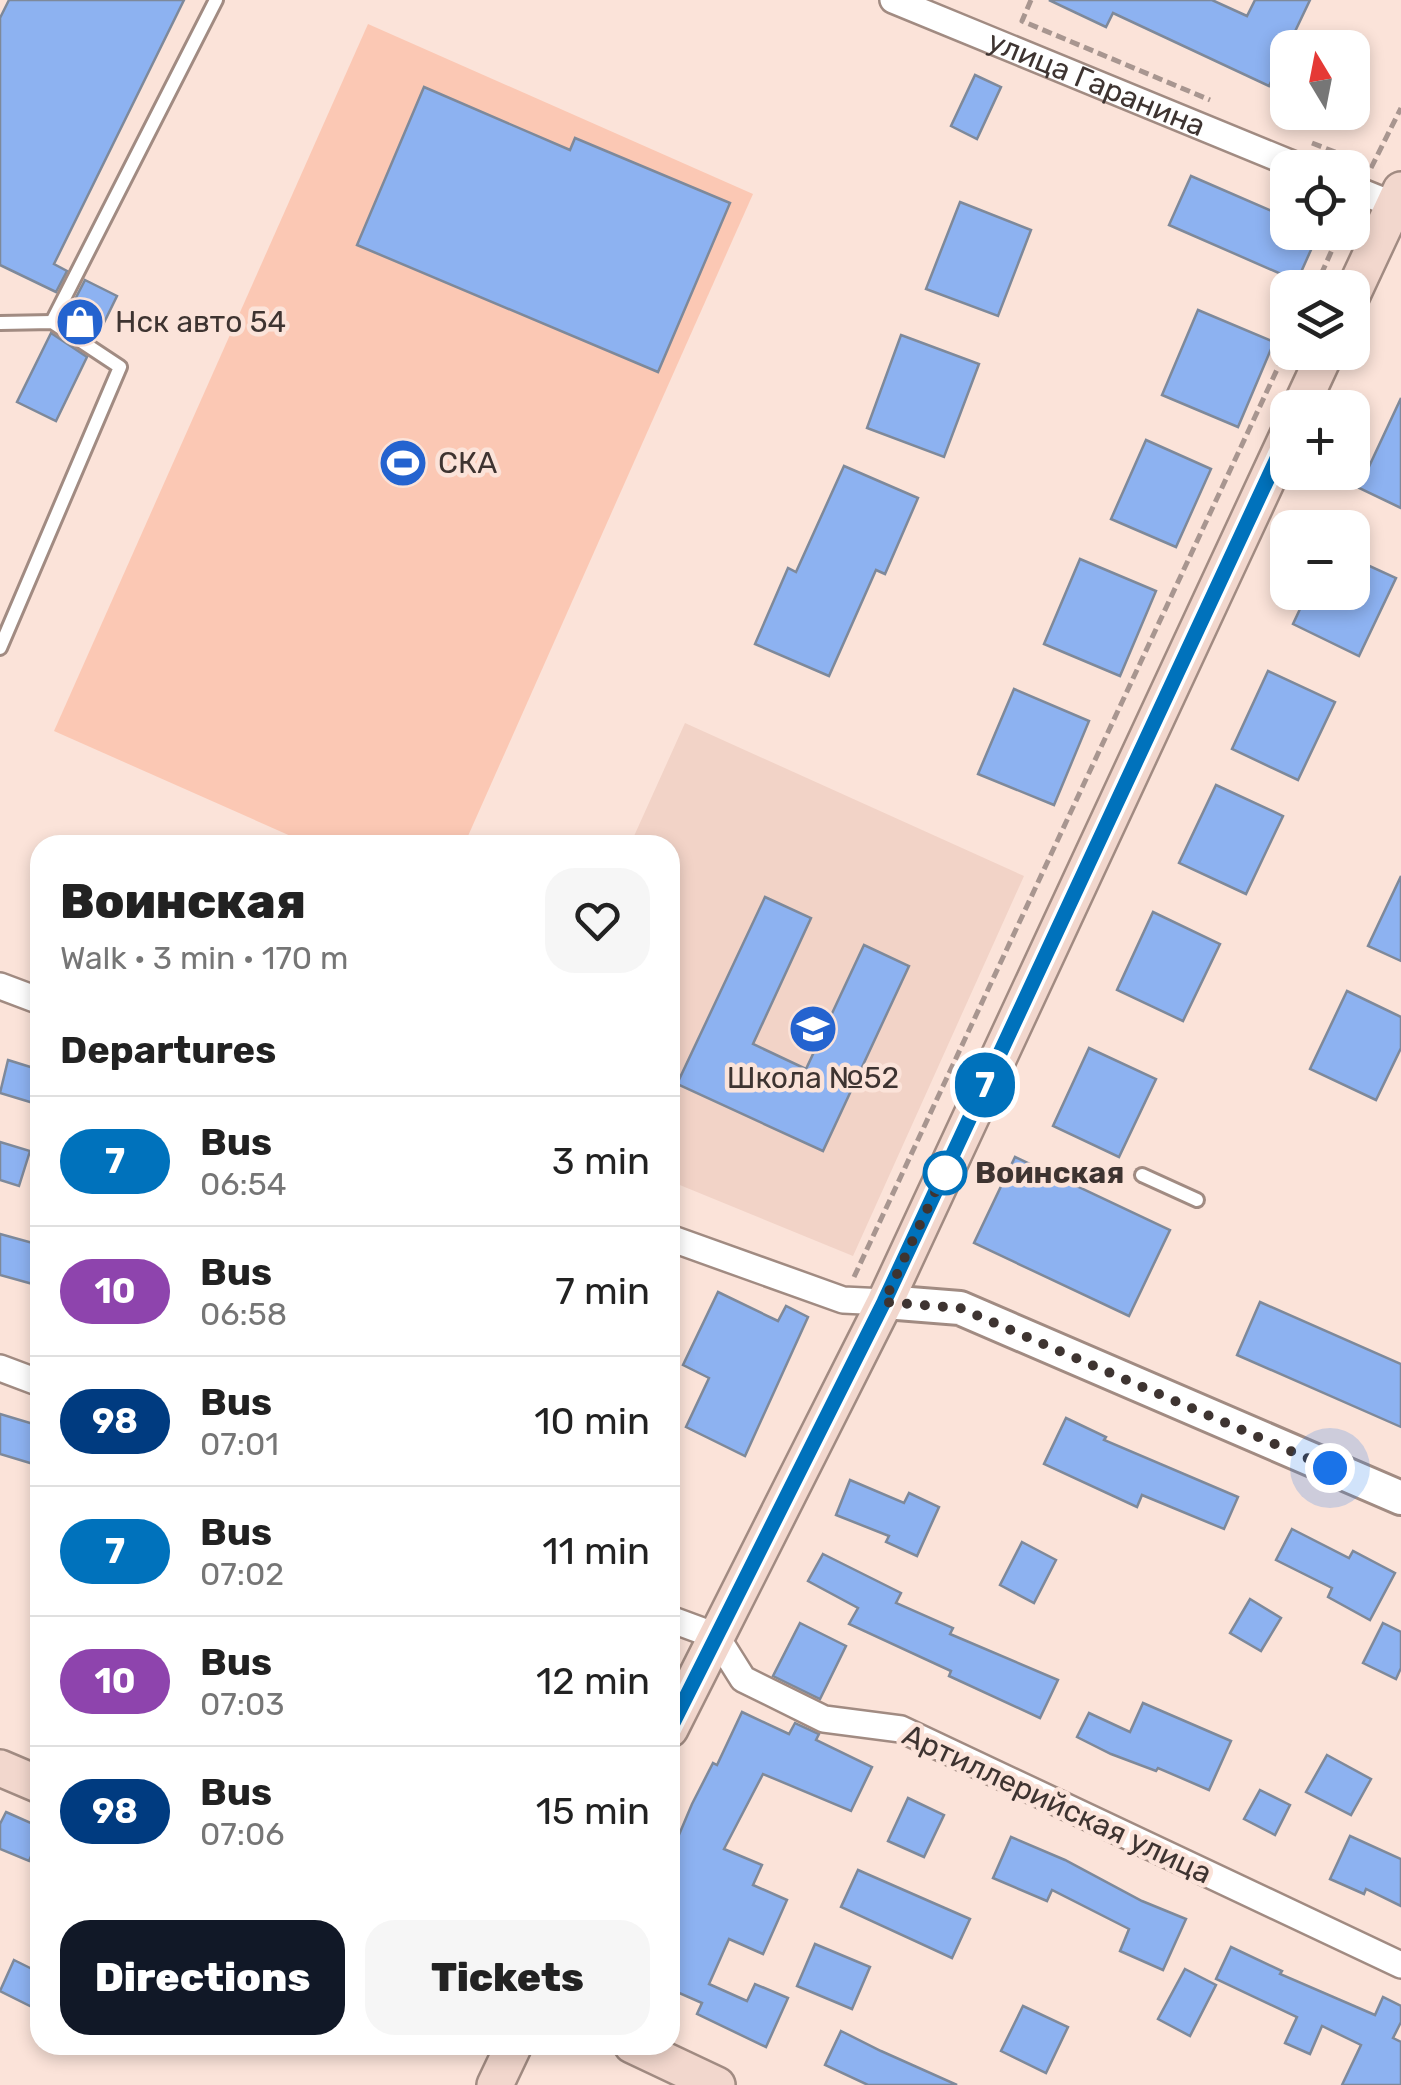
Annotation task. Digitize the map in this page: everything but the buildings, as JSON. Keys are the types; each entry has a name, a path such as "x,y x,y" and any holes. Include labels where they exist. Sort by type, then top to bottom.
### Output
{"main road":[{"path":"1364,270 1399,201"},
{"path":"680,1708 884,1302 1270,474"},
{"path":"0,1768 30,1781"},
{"path":"495,2085 509,2055"},
{"path":"653,2055 714,2084"}],"street":[{"name":"улица Гаранина","path":"893,0 1270,155"},
{"path":"1370,194 1399,201"},
{"path":"0,986 30,997"},
{"path":"680,1242 843,1300 960,1308 1401,1498"},
{"path":"0,1368 30,1379"},
{"path":"680,1623 716,1636"},
{"name":"Артиллерийская улица","path":"716,1636 743,1678 824,1719 901,1729 1401,1965"}],"lane":[{"path":"52,322 216,0"},
{"path":"0,323 52,322 120,367 0,648"},
{"path":"1142,1175 1198,1200"}],"path":[{"path":"1031,0 1022,21 1224,106"},
{"path":"1370,170 1401,108"},
{"path":"1298,136 1372,167"},
{"path":"843,1300 1277,370"}],"shaded area":[{"name":"СКА","path":"368,24 753,194 468,835 288,835 54,731"},
{"name":"Школа №52","path":"685,723 1024,876 853,1256 680,1185 680,835 635,835"}],"bus line":[{"name":"7","path":"680,1709 884,1302 1270,474"}],"place":[{"name":"Нск авто 54","path":"80,322"},
{"name":"СКА","path":"403,463"},
{"name":"Школа №52","path":"813,1029"},
{"name":"Воинская","path":"945,1173"}],"route":[{"path":"945,1173 951,1158 884,1302 960,1308 1330,1468"}]}
